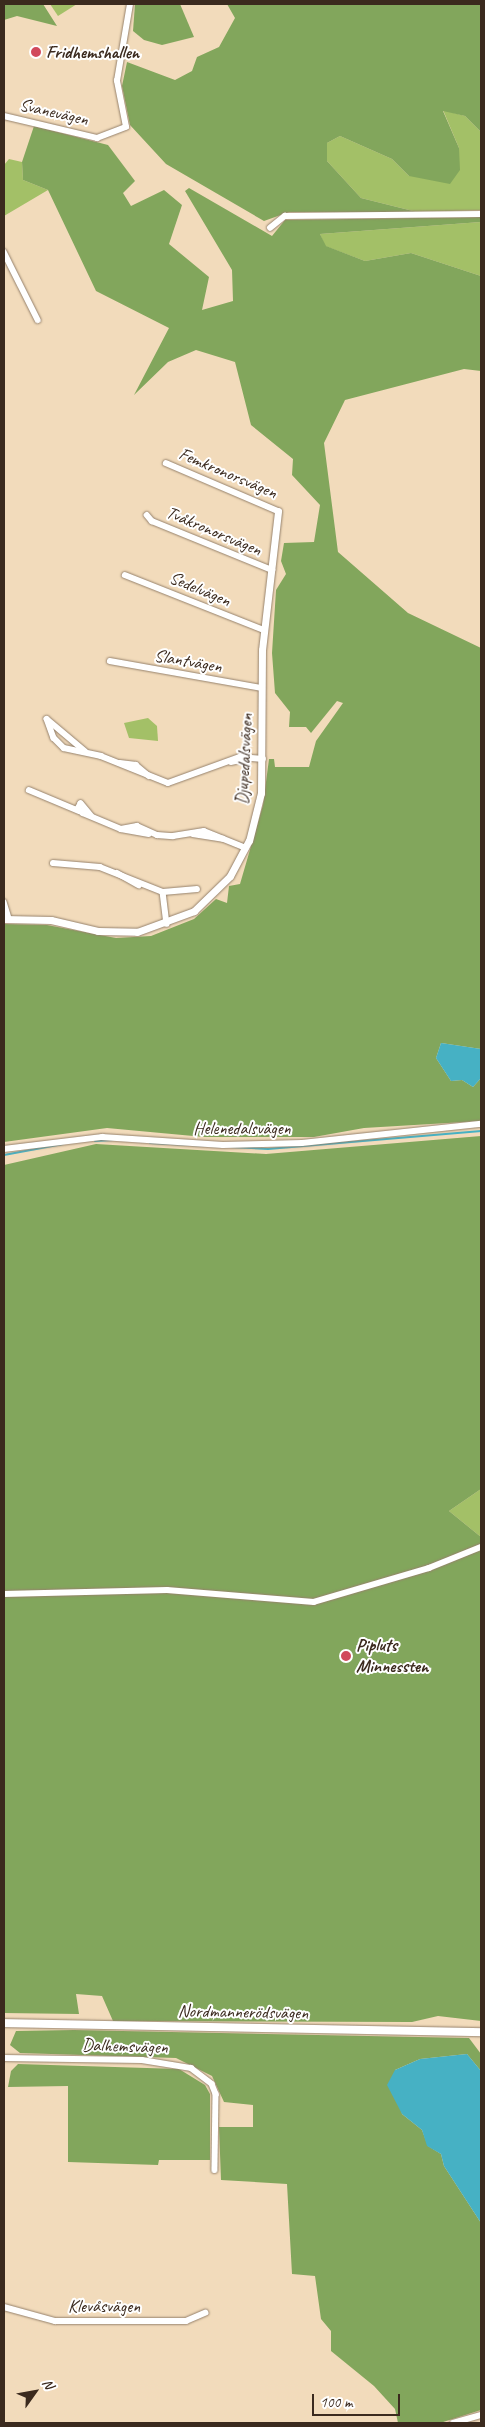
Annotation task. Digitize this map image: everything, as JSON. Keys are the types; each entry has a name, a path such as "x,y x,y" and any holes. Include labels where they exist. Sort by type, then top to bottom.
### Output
{"main road":[{"name":"Nordmannerödsvägen","path":"4,2023 481,2032"}],"street":[{"name":"Svanevägen","path":"4,116 97,138 126,127 116,81 130,4"},
{"path":"270,228 285,216 481,214"},
{"path":"4,252 38,320"},
{"name":"Femkronorsvägen","path":"166,463 278,512"},
{"name":"Djupedalsvägen","path":"6,919 51,920 124,933 167,924 216,893 246,848 259,803 263,759 261,688 264,630 278,512"},
{"name":"Tvåkronorsvägen","path":"147,515 152,521 272,570"},
{"name":"Sedelvägen","path":"125,574 264,630"},
{"name":"Slantvägen","path":"110,661 261,688"},
{"path":"61,746 47,719 67,738 85,751"},
{"path":"61,746 67,738"},
{"path":"61,746 85,751 149,776 175,783 230,762 250,758 263,759"},
{"path":"29,790 121,829 151,834 193,834 226,839 246,848"},
{"path":"79,811 84,803 91,816"},
{"path":"53,863 117,873 140,885 162,892 196,889"},
{"path":"162,892 167,924"},
{"path":"4,902 6,919"},
{"name":"Helenedalsvägen","path":"4,1149 102,1137 223,1145 311,1142 481,1124"},
{"path":"4,1594 167,1590 314,1602 429,1568 481,1547"},
{"name":"Dalhemsvägen","path":"4,2058 142,2060 191,2068 212,2084 216,2094 215,2170"},
{"name":"Klevåsvägen","path":"4,2307 55,2321 186,2321 205,2313"},
{"path":"453,2423 481,2415"}],"green space":[{"path":"4,4 43,4 57,26 17,16 4,20"},
{"path":"50,4 77,4 58,16"},
{"path":"135,4 180,4 194,37 162,45 144,40 133,31"},
{"path":"227,4 481,4 481,132 465,116 443,111 459,148 460,170 450,184 409,176 392,159 340,136 327,143 327,161 361,198 417,212 289,212 264,221 166,164 130,125 122,86 127,62 175,80 192,71 197,57 219,47 235,18"},
{"path":"443,110 465,116 481,132 481,210 417,212 361,198 327,161 327,143 340,136 392,159 409,176 459,148"},
{"path":"34,126 108,145 135,181 123,193 131,206 164,190 182,205 169,244 209,277 202,310 233,301 232,270 185,191 189,188 272,236 285,220 481,217 481,222 320,234 326,246 365,261 411,253 481,276 481,371 464,369 345,400 324,443 338,552 408,613 481,648 481,1049 441,1043 436,1058 451,1081 462,1080 473,1087 481,1078 481,1121 364,1128 314,1137 204,1137 107,1128 4,1142 4,924 47,925 116,938 151,936 194,919 216,899 227,903 229,886 240,884 263,805 269,759 274,759 275,767 309,767 316,741 343,703 337,701 311,733 306,727 289,727 290,712 275,693 272,653 276,590 286,574 281,561 284,543 314,542 320,505 292,475 293,459 251,425 235,362 196,350 168,362 134,395 169,328 96,291 48,190 23,180 22,162"},
{"path":"9,159 22,162 23,180 48,190 4,216 4,165"},
{"path":"481,222 481,276 411,253 365,261 325,246 320,234"},
{"path":"148,718 157,726 158,741 129,738 124,723"},
{"path":"481,1136 481,1489 449,1511 481,1537 481,2021 438,2016 412,2022 113,2021 102,1996 76,1994 79,2014 4,2013 4,1165 96,1144 266,1154"},
{"path":"481,1489 481,1537 449,1511"},
{"path":"74,2030 469,2038 481,2054 481,2071 467,2054 420,2059 395,2070 402,2114 422,2130 428,2146 441,2154 444,2166 481,2223 481,2410 440,2423 398,2423 395,2409 374,2386 331,2351 331,2331 321,2319 315,2276 292,2274 287,2184 221,2180 219,2127 253,2127 253,2105 224,2102 212,2076 176,2058 20,2053 10,2045 16,2031"},
{"path":"18,2064 179,2069 205,2085 210,2094 210,2160 159,2160 158,2165 68,2162 68,2086 8,2087 11,2071"}],"water":[{"path":"441,1043 481,1049 481,1078 473,1087 462,1080 451,1081 436,1058"},
{"path":"467,2054 481,2071 481,2223 444,2166 441,2154 427,2146 422,2130 402,2114 387,2085 395,2070 420,2059"}],"waterway":[{"path":"150,1143 268,1149 481,1131"},
{"path":"95,1141 113,1140"},
{"path":"4,1155 63,1144"}],"place":[{"name":"Fridhemshallen","path":"36,52"},
{"name":"Pipluts Minnessten","path":"346,1656"}]}
